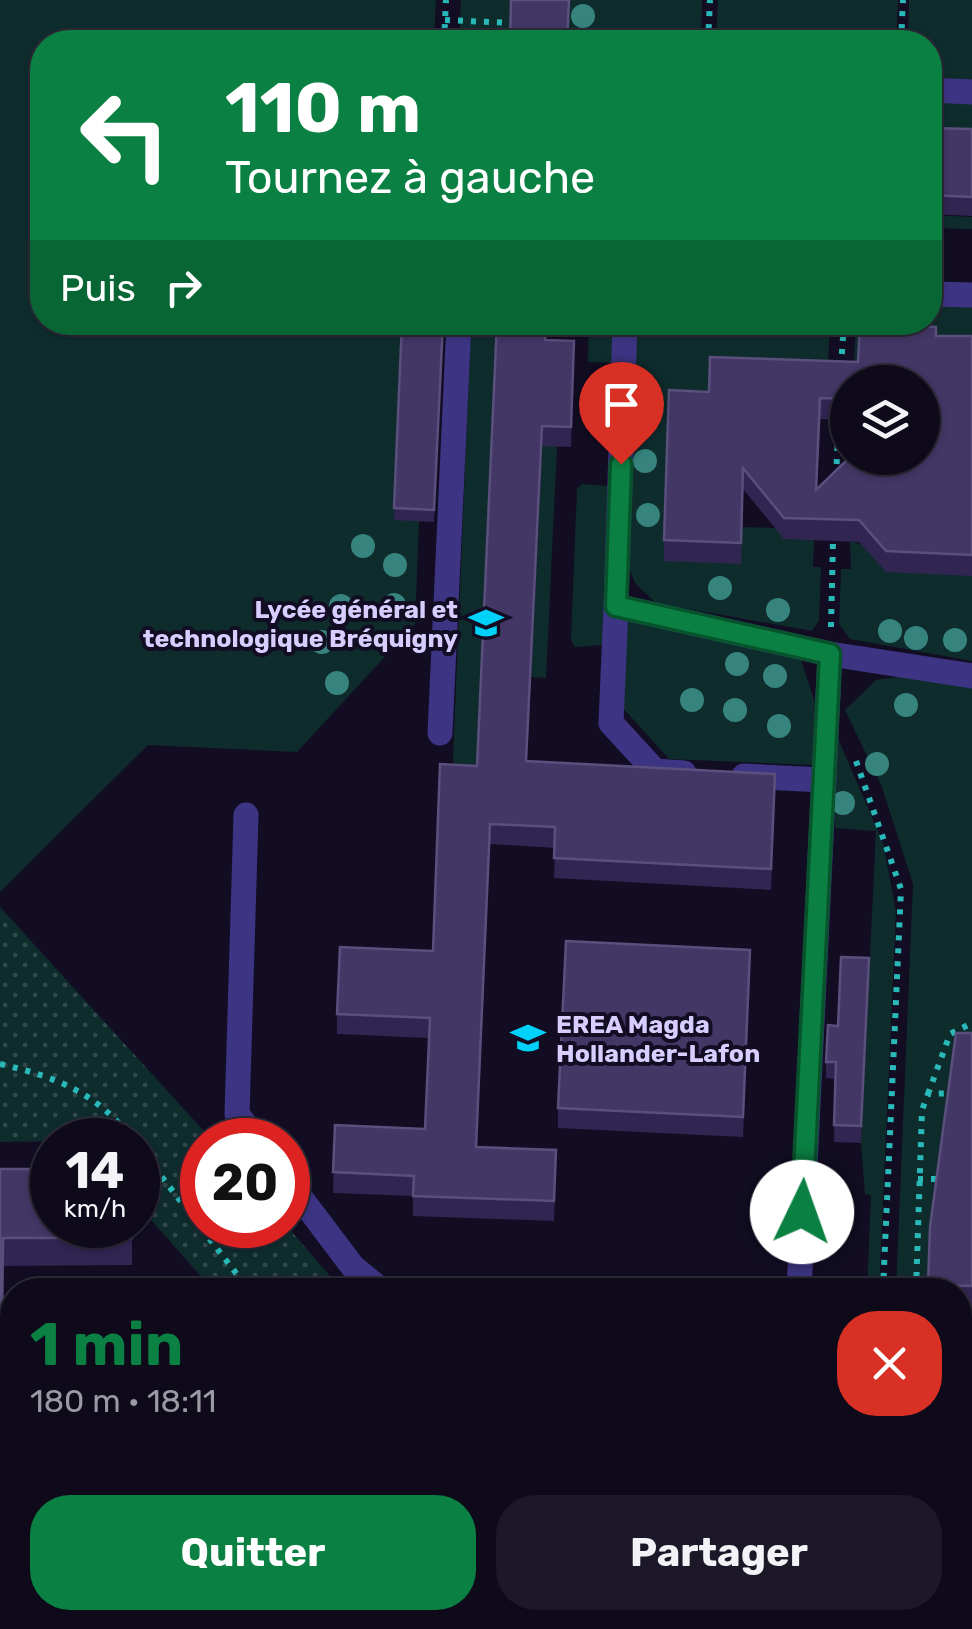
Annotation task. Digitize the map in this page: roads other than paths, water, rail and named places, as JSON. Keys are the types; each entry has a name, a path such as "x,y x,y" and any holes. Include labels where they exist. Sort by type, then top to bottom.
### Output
{"street":[{"path":"942,91 972,92"},
{"path":"942,294 972,295"},
{"path":"440,733 458,335"},
{"path":"625,335 610,723 655,771 824,780"},
{"path":"616,606 830,654 972,676"},
{"path":"800,1278 830,654"},
{"path":"240,1118 237,1114 246,815"},
{"path":"310,1209 353,1267 366,1278"}],"place":[{"name":"Lycée général et technologique Bréquigny","path":"486,623"},
{"name":"EREA Magda Hollander-Lafon","path":"528,1038"}]}
